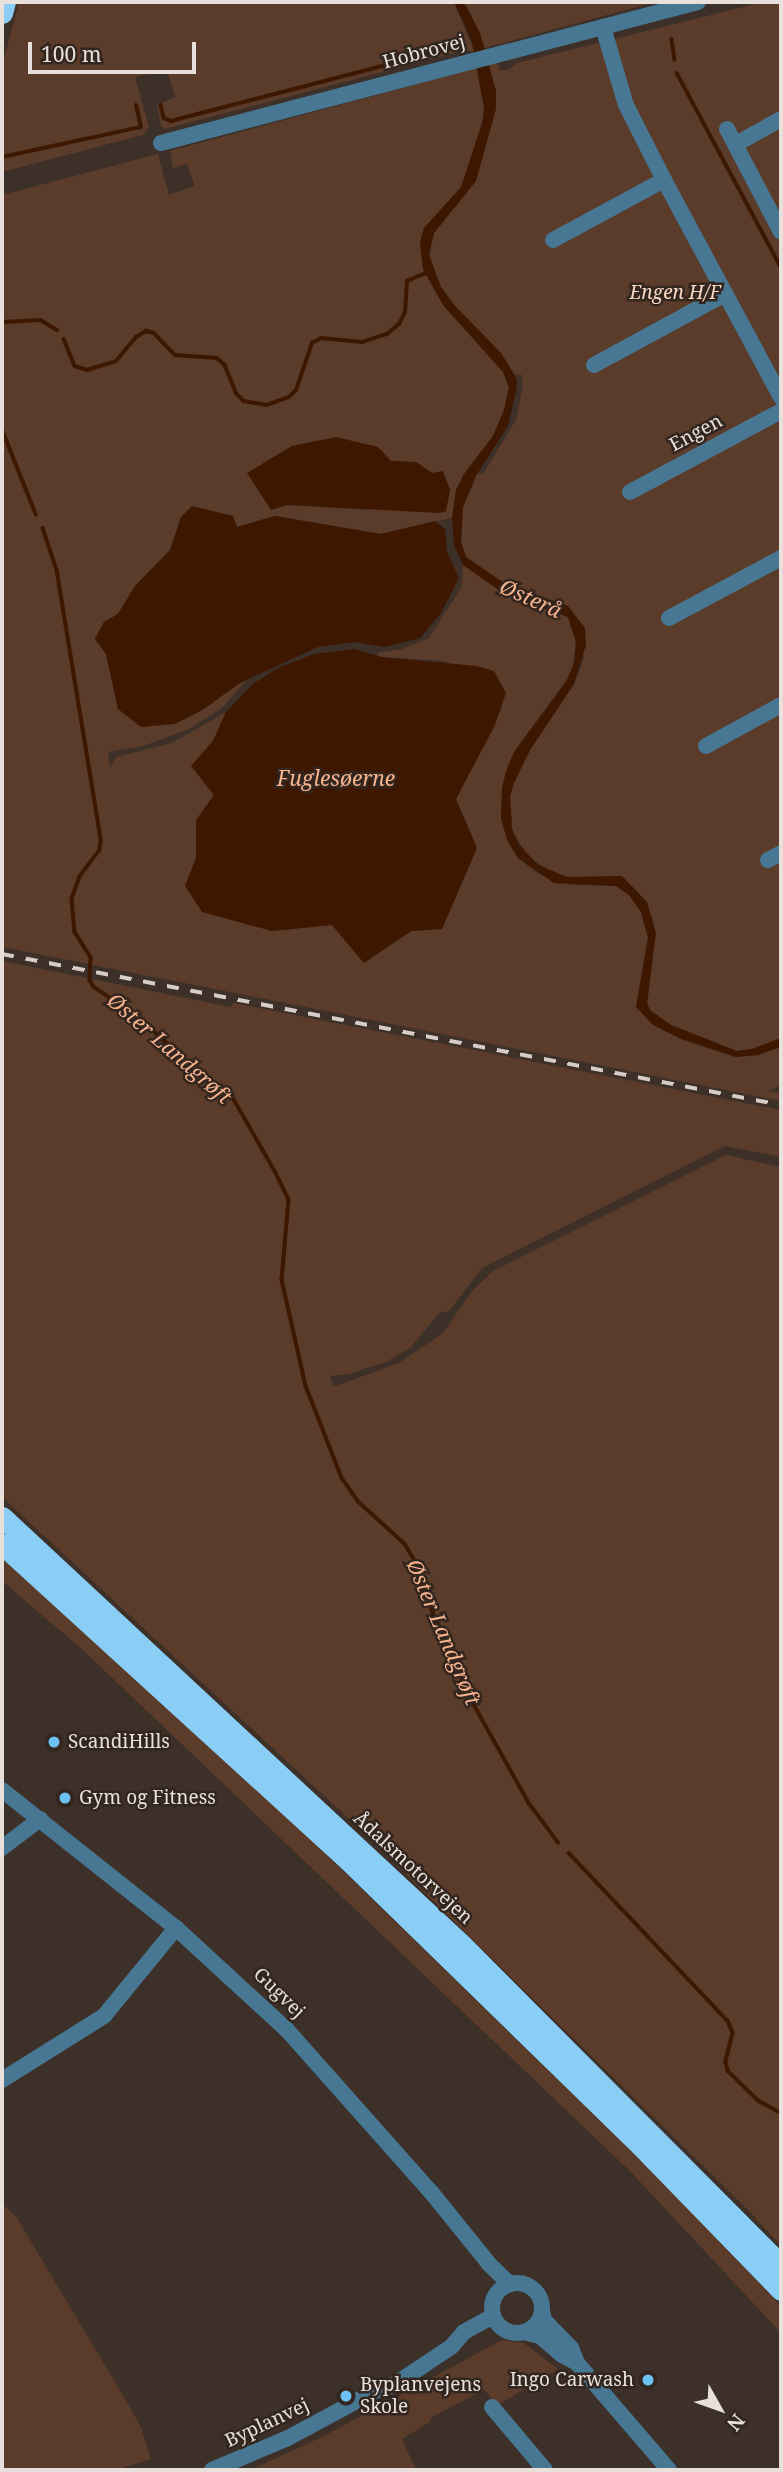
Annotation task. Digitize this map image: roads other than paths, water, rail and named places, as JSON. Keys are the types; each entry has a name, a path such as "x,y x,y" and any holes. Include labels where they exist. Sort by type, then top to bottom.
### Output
{"highway":[{"path":"2,13 5,2"},
{"name":"Ådalsmotorvejen","path":"2,1517 460,1943 781,2265"},
{"name":"Ådalsmotorvejen","path":"2,1544 349,1861 583,2089 781,2290"}],"street":[{"name":"Hobrovej","path":"161,143 698,2"},
{"path":"603,27 626,105 781,397"},
{"path":"736,144 781,119"},
{"path":"727,129 781,232"},
{"path":"554,240 664,180"},
{"path":"594,365 725,294"},
{"name":"Engen","path":"631,492 781,411"},
{"path":"669,618 781,558"},
{"path":"706,746 781,705"},
{"name":"Gugvej","path":"2,1790 176,1928 240,1984 304,2047 489,2264 504,2288"},
{"path":"2,1848 40,1819"},
{"path":"2,2080 104,2016 176,1928"},
{"path":"577,2363 562,2356 540,2336 510,2332 496,2320 492,2305 504,2288 524,2284 536,2292 546,2324 570,2347 577,2363 669,2470"},
{"path":"524,2332 536,2323 542,2311"},
{"name":"Byplanvej","path":"212,2470 288,2438 375,2391 403,2379 415,2368 451,2347 469,2343 496,2320"},
{"path":"492,2407 545,2470"}],"water":[{"name":"Østerå","path":"454,2 464,2 480,33 496,91 496,109 476,181 434,233 429,255 441,287 455,306 501,353 517,379 508,426 477,474 463,507 461,542 466,557 504,583 568,606 585,628 586,645 574,684 530,750 514,783 510,796 512,829 518,843 537,864 566,877 622,876 647,902 656,933 647,1003 650,1010 671,1025 737,1051 752,1049 781,1038 781,1047 758,1055 736,1057 681,1039 653,1025 636,1007 648,938 641,912 629,895 616,886 554,883 518,858 507,840 501,818 502,788 506,771 514,752 566,682 574,663 576,642 568,617 500,591 463,565 454,545 452,518 456,490 464,474 493,436 504,410 509,387 503,372 443,305 423,269 420,242 424,228 461,187 483,120 484,108 472,42"},
{"path":"336,437 378,447 391,461 416,462 432,473 443,471 450,490 446,511 440,513 288,505 271,510 247,473 292,446"},
{"path":"192,506 233,516 237,527 275,516 381,534 435,521 445,529 447,552 459,578 441,613 420,638 384,647 354,642 318,647 240,683 204,709 175,724 141,727 118,709 106,654 95,639 104,622 118,614 135,586 170,550 181,517"},
{"name":"Fuglesøerne","path":"355,649 381,657 477,666 494,671 506,693 495,725 456,799 477,848 442,929 411,931 364,963 332,925 272,931 202,912 185,886 196,858 196,820 214,795 191,766 213,741 226,712 253,684 278,668 314,654"}],"waterway":[{"path":"672,39 675,60"},
{"path":"161,105 164,118 171,121 455,47"},
{"path":"677,73 781,267"},
{"path":"2,157 141,127 136,106"},
{"path":"64,339 75,366 87,370 116,361 136,337 146,331 154,333 175,355 217,358 225,365 237,394 244,401 267,405 289,397 296,390 312,343 321,338 362,342 387,334 399,324 405,312 407,281 428,272"},
{"path":"2,322 41,320 57,330"},
{"name":"Øster Landgrøft","path":"2,429 36,514"},
{"name":"Øster Landgrøft","path":"43,528 57,570 101,840 100,850 80,877 72,899 75,932 91,958 90,980 94,987 136,1015 198,1071 232,1096 275,1171 289,1200 282,1280 306,1386 342,1478 359,1502 405,1544 417,1564 433,1613 457,1662 467,1692 529,1803 558,1842"},
{"name":"Øster Landgrøft","path":"569,1853 728,2021 733,2033 726,2062 728,2071 759,2101 781,2113"}],"railway":[{"path":"2,954 781,1105"}],"place":[{"name":"ScandiHills","path":"54,1742"},
{"name":"Gym og Fitness","path":"65,1798"},
{"name":"Ingo Carwash","path":"648,2380"},
{"name":"Byplanvejens Skole","path":"346,2396"}],"park label":[{"name":"Engen H/F","path":"675,293"}]}
